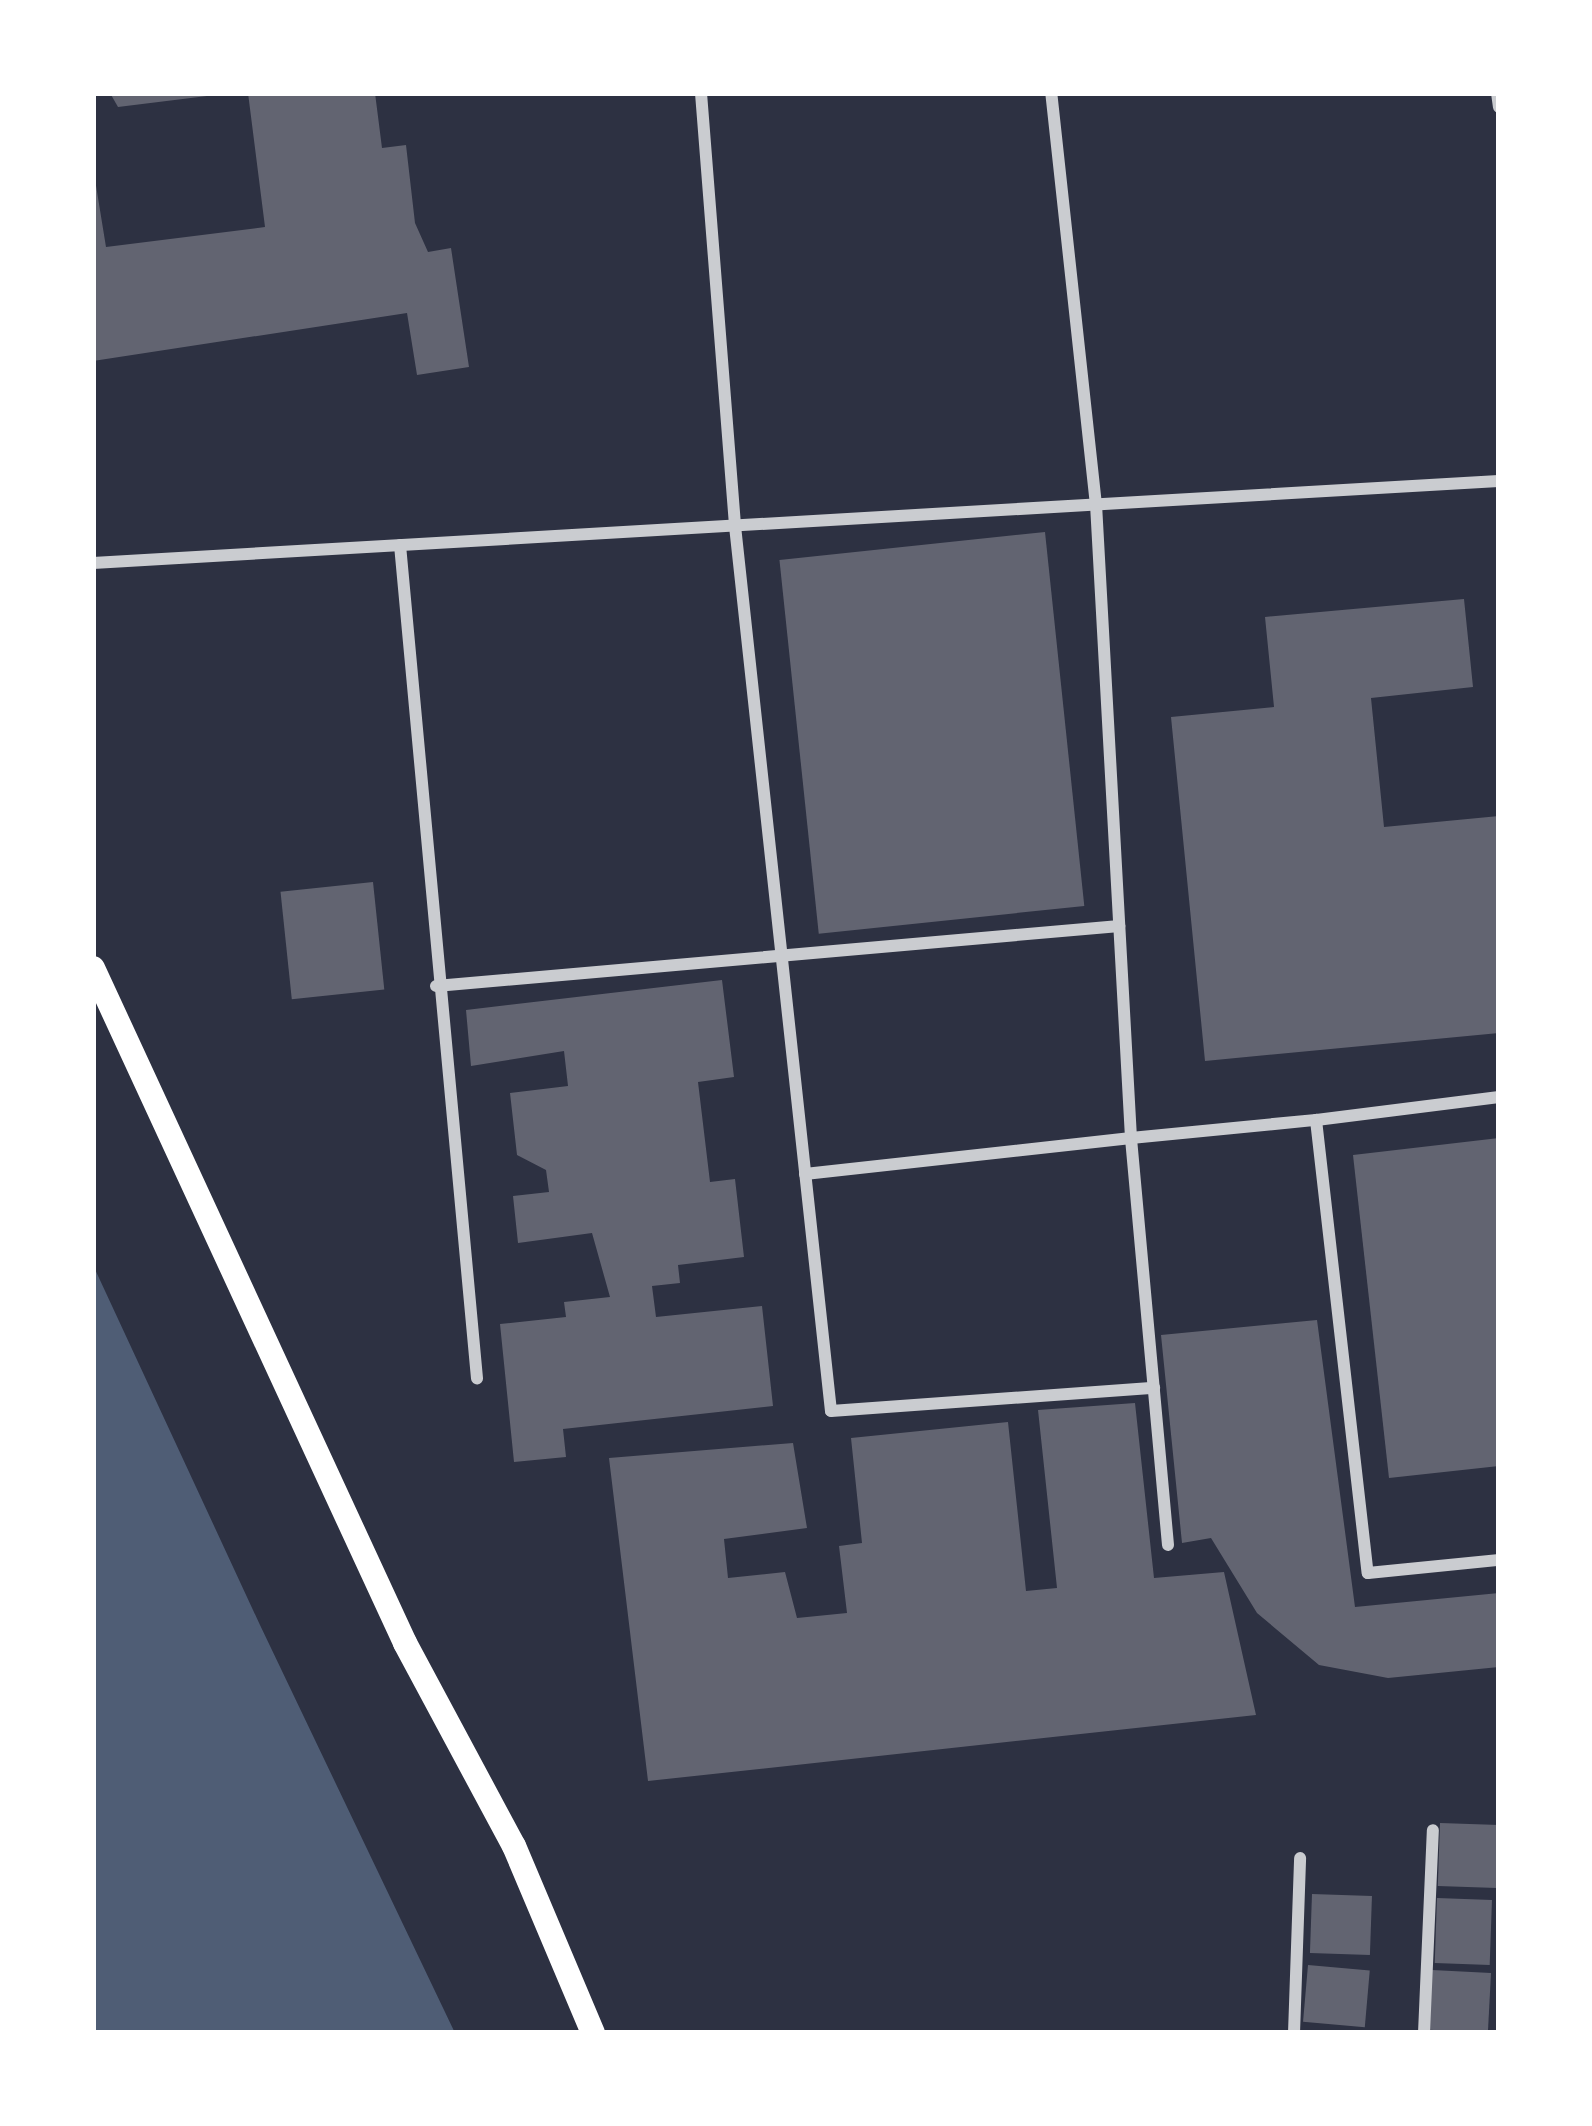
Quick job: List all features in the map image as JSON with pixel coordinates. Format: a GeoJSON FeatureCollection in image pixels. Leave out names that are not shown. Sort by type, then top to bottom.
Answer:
{"type":"FeatureCollection","features":[{"type":"Feature","properties":{"kind":"main road"},"geometry":{"type":"LineString","coordinates":[[93,968],[405,1643],[514,1846],[593,2033]]}},
{"type":"Feature","properties":{"kind":"street"},"geometry":{"type":"LineString","coordinates":[[701,93],[735,526],[831,1411],[1154,1388]]}},
{"type":"Feature","properties":{"kind":"street"},"geometry":{"type":"LineString","coordinates":[[1052,93],[1096,505],[1131,1138],[1168,1545]]}},
{"type":"Feature","properties":{"kind":"street"},"geometry":{"type":"LineString","coordinates":[[1497,93],[1499,107]]}},
{"type":"Feature","properties":{"kind":"street"},"geometry":{"type":"LineString","coordinates":[[93,563],[1499,481]]}},
{"type":"Feature","properties":{"kind":"street"},"geometry":{"type":"LineString","coordinates":[[400,545],[436,986],[477,1378]]}},
{"type":"Feature","properties":{"kind":"street"},"geometry":{"type":"LineString","coordinates":[[436,986],[783,951],[1119,926]]}},
{"type":"Feature","properties":{"kind":"street"},"geometry":{"type":"LineString","coordinates":[[805,1174],[1499,1097]]}},
{"type":"Feature","properties":{"kind":"street"},"geometry":{"type":"LineString","coordinates":[[1316,1120],[1368,1574],[1499,1560]]}},
{"type":"Feature","properties":{"kind":"street"},"geometry":{"type":"LineString","coordinates":[[1424,2033],[1433,1830]]}},
{"type":"Feature","properties":{"kind":"street"},"geometry":{"type":"LineString","coordinates":[[1294,2033],[1300,1858]]}},
{"type":"Feature","properties":{"kind":"water"},"geometry":{"type":"Polygon","coordinates":[[[93,1265],[260,1625],[455,2033],[93,2033],[93,1265]]]}},
{"type":"Feature","properties":{"kind":"building"},"geometry":{"type":"Polygon","coordinates":[[[110,93],[207,93],[207,96],[118,107],[110,93]]]}},
{"type":"Feature","properties":{"kind":"building"},"geometry":{"type":"Polygon","coordinates":[[[248,93],[375,93],[382,148],[406,145],[415,223],[428,252],[451,248],[469,367],[417,375],[407,313],[93,361],[93,167],[106,247],[265,227],[248,93]]]}},
{"type":"Feature","properties":{"kind":"building"},"geometry":{"type":"Polygon","coordinates":[[[1045,532],[1084,906],[819,934],[779,560],[1045,532]]]}},
{"type":"Feature","properties":{"kind":"building"},"geometry":{"type":"Polygon","coordinates":[[[1464,599],[1473,687],[1371,698],[1384,827],[1499,816],[1499,1033],[1205,1061],[1171,717],[1274,707],[1265,617],[1464,599]]]}},
{"type":"Feature","properties":{"kind":"building"},"geometry":{"type":"Polygon","coordinates":[[[373,882],[384,989],[292,999],[281,892],[373,882]]]}},
{"type":"Feature","properties":{"kind":"building"},"geometry":{"type":"Polygon","coordinates":[[[722,980],[734,1077],[698,1082],[710,1182],[735,1179],[744,1257],[678,1265],[680,1283],[652,1286],[656,1317],[762,1306],[773,1406],[563,1429],[566,1457],[514,1462],[500,1324],[566,1317],[564,1302],[610,1297],[592,1233],[518,1243],[513,1196],[549,1192],[546,1170],[517,1155],[510,1093],[568,1086],[564,1051],[471,1066],[466,1010],[722,980]]]}},
{"type":"Feature","properties":{"kind":"building"},"geometry":{"type":"Polygon","coordinates":[[[1499,1138],[1499,1466],[1389,1478],[1353,1155],[1499,1138]]]}},
{"type":"Feature","properties":{"kind":"building"},"geometry":{"type":"Polygon","coordinates":[[[1317,1320],[1355,1607],[1499,1593],[1499,1667],[1388,1678],[1319,1665],[1257,1613],[1211,1538],[1182,1543],[1161,1335],[1317,1320]]]}},
{"type":"Feature","properties":{"kind":"building"},"geometry":{"type":"Polygon","coordinates":[[[1135,1403],[1154,1578],[1224,1572],[1256,1715],[648,1781],[609,1458],[793,1443],[807,1528],[724,1539],[728,1578],[785,1572],[797,1618],[847,1613],[839,1546],[862,1543],[851,1438],[1008,1422],[1026,1591],[1057,1588],[1038,1410],[1135,1403]]]}},
{"type":"Feature","properties":{"kind":"building"},"geometry":{"type":"Polygon","coordinates":[[[1440,1823],[1499,1825],[1497,1888],[1438,1886],[1440,1823]]]}},
{"type":"Feature","properties":{"kind":"building"},"geometry":{"type":"Polygon","coordinates":[[[1312,1894],[1372,1896],[1370,1955],[1310,1953],[1312,1894]]]}},
{"type":"Feature","properties":{"kind":"building"},"geometry":{"type":"Polygon","coordinates":[[[1437,1898],[1492,1900],[1490,1965],[1435,1963],[1437,1898]]]}},
{"type":"Feature","properties":{"kind":"building"},"geometry":{"type":"Polygon","coordinates":[[[1308,1965],[1370,1970],[1365,2027],[1303,2022],[1308,1965]]]}},
{"type":"Feature","properties":{"kind":"building"},"geometry":{"type":"Polygon","coordinates":[[[1432,1970],[1491,1973],[1488,2033],[1429,2030],[1432,1970]]]}}]}
